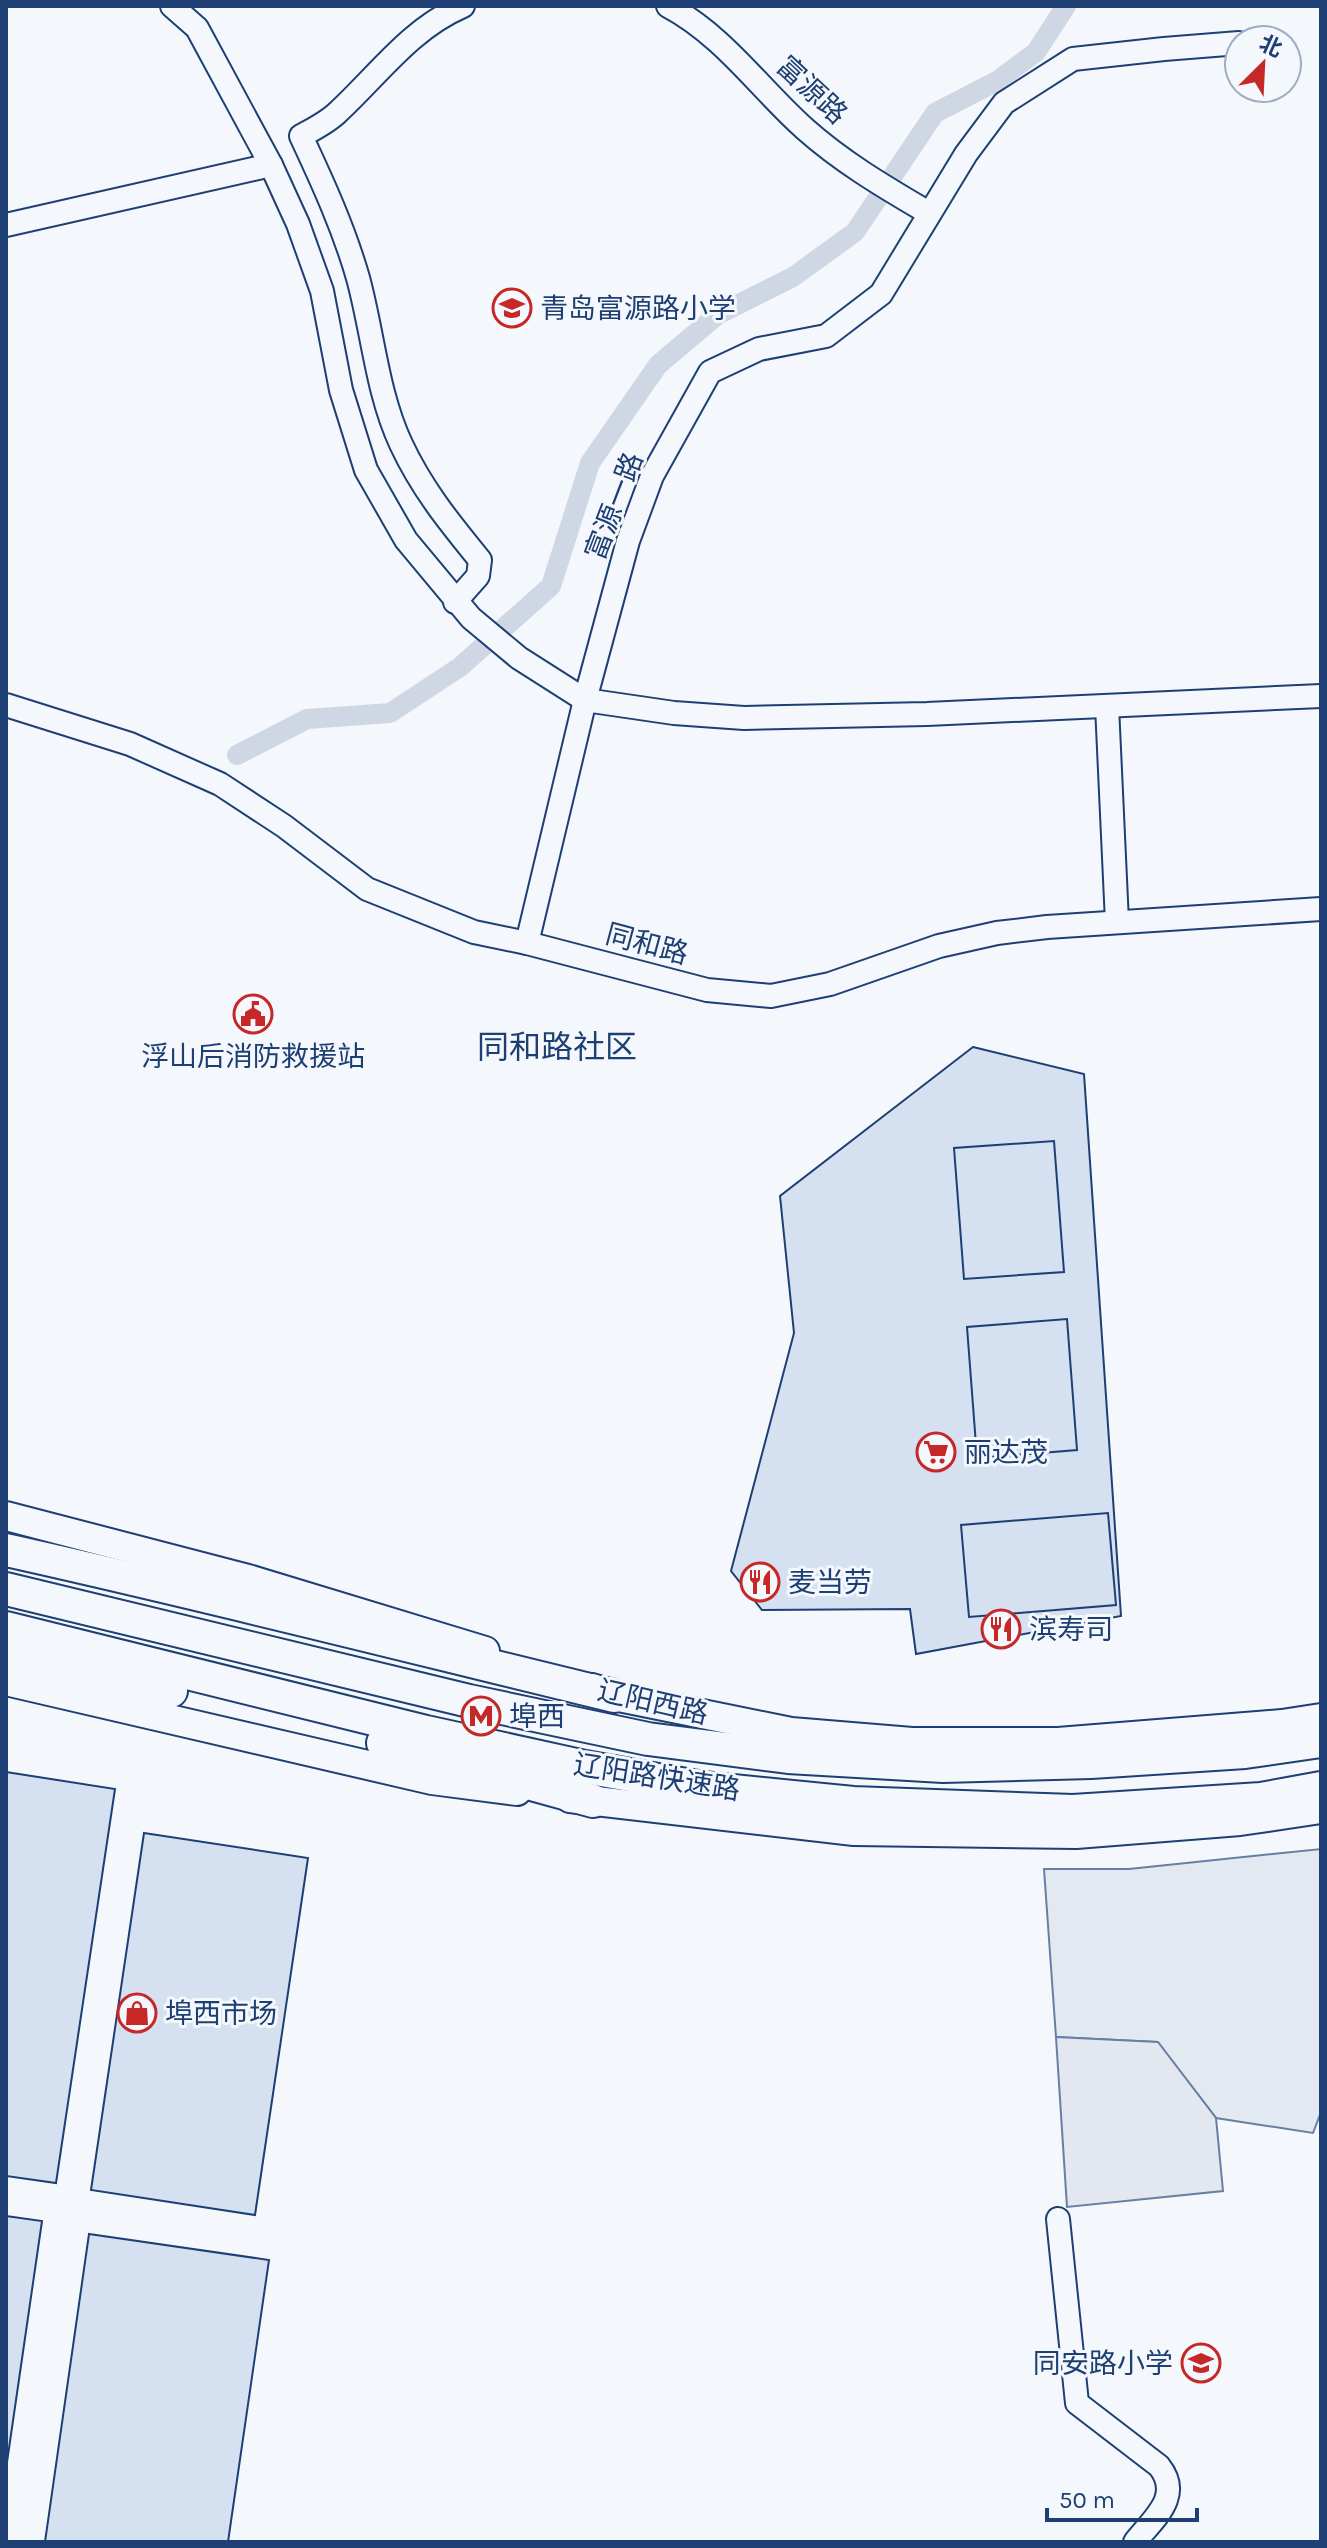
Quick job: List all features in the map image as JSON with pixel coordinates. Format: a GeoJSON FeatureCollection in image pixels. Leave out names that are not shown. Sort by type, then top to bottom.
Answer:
{"type":"FeatureCollection","features":[{"type":"Feature","properties":{"kind":"highway"},"geometry":{"type":"LineString","coordinates":[[6,1550],[187,1590],[279,1616],[614,1696]]}},
{"type":"Feature","properties":{"kind":"highway","name":"辽阳路快速路"},"geometry":{"type":"LineString","coordinates":[[6,1589],[469,1701],[648,1739],[788,1757],[943,1766],[1091,1762],[1245,1752],[1321,1741]]}},
{"type":"Feature","properties":{"kind":"highway","name":"辽阳路快速路"},"geometry":{"type":"LineString","coordinates":[[6,1628],[426,1732],[585,1767],[703,1788],[853,1803],[1073,1811],[1261,1799],[1321,1788]]}},
{"type":"Feature","properties":{"kind":"highway"},"geometry":{"type":"LineString","coordinates":[[6,1654],[296,1719],[593,1801]]}},
{"type":"Feature","properties":{"kind":"main road","name":"辽阳西路"},"geometry":{"type":"LineString","coordinates":[[6,1516],[248,1579],[447,1639],[614,1696],[791,1732],[912,1742],[1058,1742],[1282,1724],[1321,1718]]}},
{"type":"Feature","properties":{"kind":"main road"},"geometry":{"type":"LineString","coordinates":[[6,1681],[432,1780],[854,1831],[1076,1834],[1240,1821],[1321,1809]]}},
{"type":"Feature","properties":{"kind":"street"},"geometry":{"type":"LineString","coordinates":[[172,6],[197,28],[271,165],[298,224],[322,291],[341,390],[366,470],[406,540],[463,610],[519,658],[585,700],[674,713],[744,718],[927,714],[1321,696]]}},
{"type":"Feature","properties":{"kind":"street"},"geometry":{"type":"LineString","coordinates":[[463,6],[427,25],[404,44],[336,115],[301,136],[341,225],[358,279],[382,390],[400,442],[431,500],[480,560],[478,576],[463,610]]}},
{"type":"Feature","properties":{"kind":"street","name":"富源路"},"geometry":{"type":"LineString","coordinates":[[668,6],[708,33],[806,129],[860,172],[925,212]]}},
{"type":"Feature","properties":{"kind":"street","name":"富源一路"},"geometry":{"type":"LineString","coordinates":[[527,943],[585,700],[628,541],[652,476],[710,372],[759,349],[826,336],[881,294],[925,212],[1004,103],[1073,59],[1223,44]]}},
{"type":"Feature","properties":{"kind":"street"},"geometry":{"type":"LineString","coordinates":[[6,225],[271,165]]}},
{"type":"Feature","properties":{"kind":"street","name":"同和路"},"geometry":{"type":"LineString","coordinates":[[6,705],[130,744],[220,784],[284,826],[367,889],[474,932],[707,990],[771,996],[830,984],[939,946],[997,933],[1321,909]]}},
{"type":"Feature","properties":{"kind":"street"},"geometry":{"type":"LineString","coordinates":[[1107,706],[1117,922]]}},
{"type":"Feature","properties":{"kind":"street"},"geometry":{"type":"LineString","coordinates":[[1058,2219],[1077,2403],[1159,2466],[1168,2478],[1168,2496],[1162,2508],[1135,2542]]}},
{"type":"Feature","properties":{"kind":"shaded area"},"geometry":{"type":"Polygon","coordinates":[[[1321,1849],[1321,2112],[1313,2133],[1216,2118],[1157,2042],[1056,2037],[1044,1869],[1129,1869],[1321,1849]]]}},
{"type":"Feature","properties":{"kind":"shaded area"},"geometry":{"type":"Polygon","coordinates":[[[1056,2037],[1158,2042],[1216,2118],[1223,2191],[1067,2207],[1056,2037]]]}},
{"type":"Feature","properties":{"kind":"building","name":"丽达茂"},"geometry":{"type":"Polygon","coordinates":[[[973,1047],[1084,1074],[1121,1616],[916,1654],[910,1609],[762,1610],[731,1571],[794,1333],[780,1196],[973,1047]]]}},
{"type":"Feature","properties":{"kind":"building"},"geometry":{"type":"Polygon","coordinates":[[[1054,1141],[1064,1272],[964,1279],[954,1148],[1054,1141]]]}},
{"type":"Feature","properties":{"kind":"building"},"geometry":{"type":"Polygon","coordinates":[[[1067,1319],[1077,1450],[977,1458],[967,1327],[1067,1319]]]}},
{"type":"Feature","properties":{"kind":"building"},"geometry":{"type":"Polygon","coordinates":[[[1108,1513],[1116,1605],[969,1617],[961,1525],[1108,1513]]]}},
{"type":"Feature","properties":{"kind":"building"},"geometry":{"type":"Polygon","coordinates":[[[6,1772],[115,1789],[56,2183],[6,2176],[6,1772]]]}},
{"type":"Feature","properties":{"kind":"building"},"geometry":{"type":"Polygon","coordinates":[[[144,1833],[308,1858],[255,2215],[91,2190],[144,1833]]]}},
{"type":"Feature","properties":{"kind":"building"},"geometry":{"type":"Polygon","coordinates":[[[6,2216],[42,2221],[6,2469],[6,2216]]]}},
{"type":"Feature","properties":{"kind":"building"},"geometry":{"type":"Polygon","coordinates":[[[89,2234],[269,2260],[228,2542],[45,2542],[89,2234]]]}},
{"type":"Feature","properties":{"kind":"waterway"},"geometry":{"type":"LineString","coordinates":[[237,755],[307,719],[390,713],[460,667],[551,586],[590,463],[658,365],[717,315],[793,277],[855,232],[935,113],[997,81],[1036,52],[1066,6]]}},
{"type":"Feature","properties":{"kind":"place","name":"青岛富源路小学"},"geometry":{"type":"Point","coordinates":[512,308]}},
{"type":"Feature","properties":{"kind":"place","name":"浮山后消防救援站"},"geometry":{"type":"Point","coordinates":[253,1014]}},
{"type":"Feature","properties":{"kind":"place","name":"丽达茂"},"geometry":{"type":"Point","coordinates":[936,1452]}},
{"type":"Feature","properties":{"kind":"place","name":"麦当劳"},"geometry":{"type":"Point","coordinates":[760,1582]}},
{"type":"Feature","properties":{"kind":"place","name":"滨寿司"},"geometry":{"type":"Point","coordinates":[1001,1629]}},
{"type":"Feature","properties":{"kind":"place","name":"埠西"},"geometry":{"type":"Point","coordinates":[481,1716]}},
{"type":"Feature","properties":{"kind":"place","name":"埠西市场"},"geometry":{"type":"Point","coordinates":[137,2013]}},
{"type":"Feature","properties":{"kind":"place","name":"同安路小学"},"geometry":{"type":"Point","coordinates":[1201,2363]}},
{"type":"Feature","properties":{"kind":"district","name":"同和路社区"},"geometry":{"type":"Point","coordinates":[557,1047]}}]}
